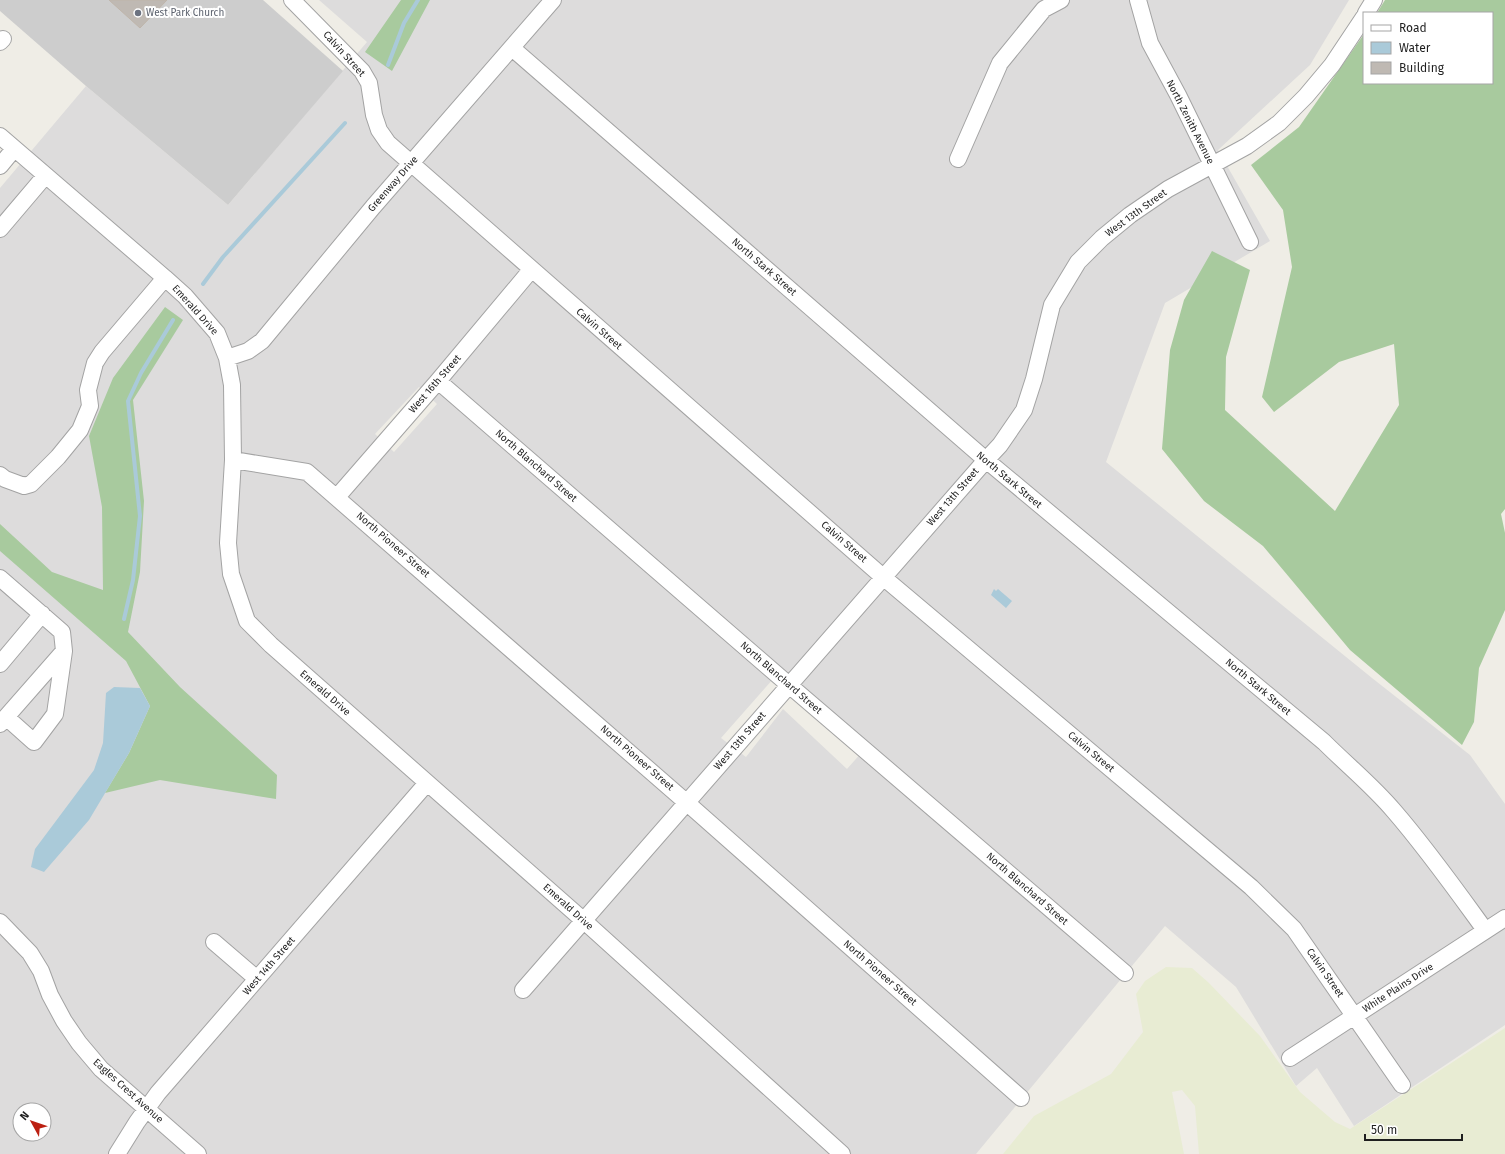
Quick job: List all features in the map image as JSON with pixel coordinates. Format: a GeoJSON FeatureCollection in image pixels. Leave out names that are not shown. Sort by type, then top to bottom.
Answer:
{"type":"FeatureCollection","features":[{"type":"Feature","properties":{"kind":"street","name":"Calvin Street"},"geometry":{"type":"LineString","coordinates":[[292,0],[362,71],[369,83],[374,115],[379,130],[388,143],[531,270],[883,577],[1251,887],[1294,929],[1402,1085]]}},
{"type":"Feature","properties":{"kind":"street","name":"Greenway Drive"},"geometry":{"type":"LineString","coordinates":[[227,358],[248,351],[262,341],[373,207],[553,0]]}},
{"type":"Feature","properties":{"kind":"street"},"geometry":{"type":"LineString","coordinates":[[958,159],[1000,63],[1044,10],[1061,0]]}},
{"type":"Feature","properties":{"kind":"street","name":"North Zenith Avenue"},"geometry":{"type":"LineString","coordinates":[[1138,0],[1150,43],[1178,95],[1250,242]]}},
{"type":"Feature","properties":{"kind":"street"},"geometry":{"type":"LineString","coordinates":[[1367,12],[1374,0]]}},
{"type":"Feature","properties":{"kind":"street","name":"West 13th Street"},"geometry":{"type":"LineString","coordinates":[[523,990],[1000,445],[1024,410],[1034,379],[1052,305],[1078,262],[1102,238],[1130,215],[1168,189],[1247,146],[1279,123],[1306,96],[1332,65],[1363,18]]}},
{"type":"Feature","properties":{"kind":"street","name":"North Stark Street"},"geometry":{"type":"LineString","coordinates":[[512,48],[986,460],[1324,742],[1393,810],[1439,866],[1485,930]]}},
{"type":"Feature","properties":{"kind":"street","name":"Emerald Drive"},"geometry":{"type":"LineString","coordinates":[[0,136],[185,296],[217,333],[227,358],[232,385],[233,460],[228,543],[231,574],[247,621],[271,645],[583,920],[842,1154]]}},
{"type":"Feature","properties":{"kind":"street"},"geometry":{"type":"LineString","coordinates":[[0,166],[14,149]]}},
{"type":"Feature","properties":{"kind":"street"},"geometry":{"type":"LineString","coordinates":[[0,229],[45,176]]}},
{"type":"Feature","properties":{"kind":"street","name":"West 16th Street"},"geometry":{"type":"LineString","coordinates":[[337,497],[438,381],[531,270]]}},
{"type":"Feature","properties":{"kind":"street"},"geometry":{"type":"LineString","coordinates":[[0,475],[5,479],[24,486],[31,484],[58,457],[80,430],[90,406],[88,390],[95,363],[102,352],[165,278]]}},
{"type":"Feature","properties":{"kind":"street","name":"North Blanchard Street"},"geometry":{"type":"LineString","coordinates":[[438,381],[1125,973]]}},
{"type":"Feature","properties":{"kind":"street","name":"North Pioneer Street"},"geometry":{"type":"LineString","coordinates":[[233,460],[307,472],[686,802],[1021,1098]]}},
{"type":"Feature","properties":{"kind":"street"},"geometry":{"type":"LineString","coordinates":[[0,578],[62,632],[64,651],[55,714],[34,742],[3,721],[64,651]]}},
{"type":"Feature","properties":{"kind":"street"},"geometry":{"type":"LineString","coordinates":[[0,664],[42,614]]}},
{"type":"Feature","properties":{"kind":"street","name":"West 14th Street"},"geometry":{"type":"LineString","coordinates":[[117,1154],[137,1122],[158,1093],[428,783]]}},
{"type":"Feature","properties":{"kind":"street","name":"White Plains Drive"},"geometry":{"type":"LineString","coordinates":[[1290,1058],[1505,918]]}},
{"type":"Feature","properties":{"kind":"street","name":"Eagles Crest Avenue"},"geometry":{"type":"LineString","coordinates":[[0,922],[30,953],[41,971],[57,1008],[79,1044],[101,1069],[198,1154]]}},
{"type":"Feature","properties":{"kind":"street"},"geometry":{"type":"LineString","coordinates":[[214,942],[257,979]]}},
{"type":"Feature","properties":{"kind":"shaded area"},"geometry":{"type":"Polygon","coordinates":[[[0,0],[263,0],[343,71],[228,205],[86,86],[0,11],[0,0]]]}},
{"type":"Feature","properties":{"kind":"shaded area"},"geometry":{"type":"Polygon","coordinates":[[[319,0],[1349,0],[1310,65],[1218,150],[1270,241],[1165,303],[1106,462],[1372,678],[1470,755],[1505,804],[1505,1025],[1354,1126],[1317,1068],[1296,1086],[1236,987],[1165,926],[976,1154],[0,1154],[0,188],[86,86],[228,205],[367,42],[319,0]],[[419,387],[375,434],[394,452],[437,404],[419,387]],[[781,670],[721,738],[746,757],[783,709],[847,769],[870,743],[781,670]]]}},
{"type":"Feature","properties":{"kind":"green space"},"geometry":{"type":"Polygon","coordinates":[[[401,0],[430,0],[392,71],[365,52],[401,0]]]}},
{"type":"Feature","properties":{"kind":"green space"},"geometry":{"type":"Polygon","coordinates":[[[1385,0],[1505,0],[1505,509],[1501,514],[1505,533],[1505,610],[1479,668],[1474,722],[1462,745],[1350,650],[1263,546],[1204,501],[1162,449],[1170,350],[1184,300],[1212,251],[1250,270],[1226,357],[1225,410],[1335,511],[1399,405],[1394,344],[1339,362],[1274,412],[1262,397],[1292,267],[1283,210],[1251,165],[1299,127],[1363,35],[1363,84],[1493,84],[1493,12],[1378,12],[1385,0]]]}},
{"type":"Feature","properties":{"kind":"green space"},"geometry":{"type":"Polygon","coordinates":[[[165,307],[183,320],[133,400],[144,501],[140,572],[128,632],[180,687],[277,775],[276,799],[160,780],[105,793],[129,753],[150,706],[126,661],[0,551],[0,524],[52,572],[103,590],[102,507],[89,436],[113,378],[165,307]]]}},
{"type":"Feature","properties":{"kind":"green space"},"geometry":{"type":"Polygon","coordinates":[[[1166,967],[1192,968],[1209,983],[1260,1036],[1300,1092],[1335,1122],[1350,1129],[1505,1028],[1505,1154],[1199,1154],[1195,1106],[1182,1090],[1172,1092],[1184,1154],[1003,1154],[1034,1116],[1111,1074],[1143,1032],[1136,994],[1145,981],[1166,967]]]}},
{"type":"Feature","properties":{"kind":"water"},"geometry":{"type":"Polygon","coordinates":[[[994,589],[996,591],[998,589],[1012,601],[1006,608],[991,595],[994,589]]]}},
{"type":"Feature","properties":{"kind":"water"},"geometry":{"type":"Polygon","coordinates":[[[114,687],[140,688],[150,706],[129,753],[89,820],[44,872],[31,867],[35,849],[94,770],[103,743],[106,693],[114,687]]]}},
{"type":"Feature","properties":{"kind":"building","name":"West Park Church"},"geometry":{"type":"Polygon","coordinates":[[[109,0],[167,0],[140,28],[109,0]]]}},
{"type":"Feature","properties":{"kind":"waterway"},"geometry":{"type":"LineString","coordinates":[[388,65],[404,23],[418,0]]}},
{"type":"Feature","properties":{"kind":"waterway"},"geometry":{"type":"LineString","coordinates":[[203,284],[223,257],[345,123]]}},
{"type":"Feature","properties":{"kind":"waterway"},"geometry":{"type":"LineString","coordinates":[[124,619],[133,580],[140,516],[128,401],[141,373],[173,320]]}},
{"type":"Feature","properties":{"kind":"place","name":"West Park Church"},"geometry":{"type":"Point","coordinates":[138,13]}}]}
